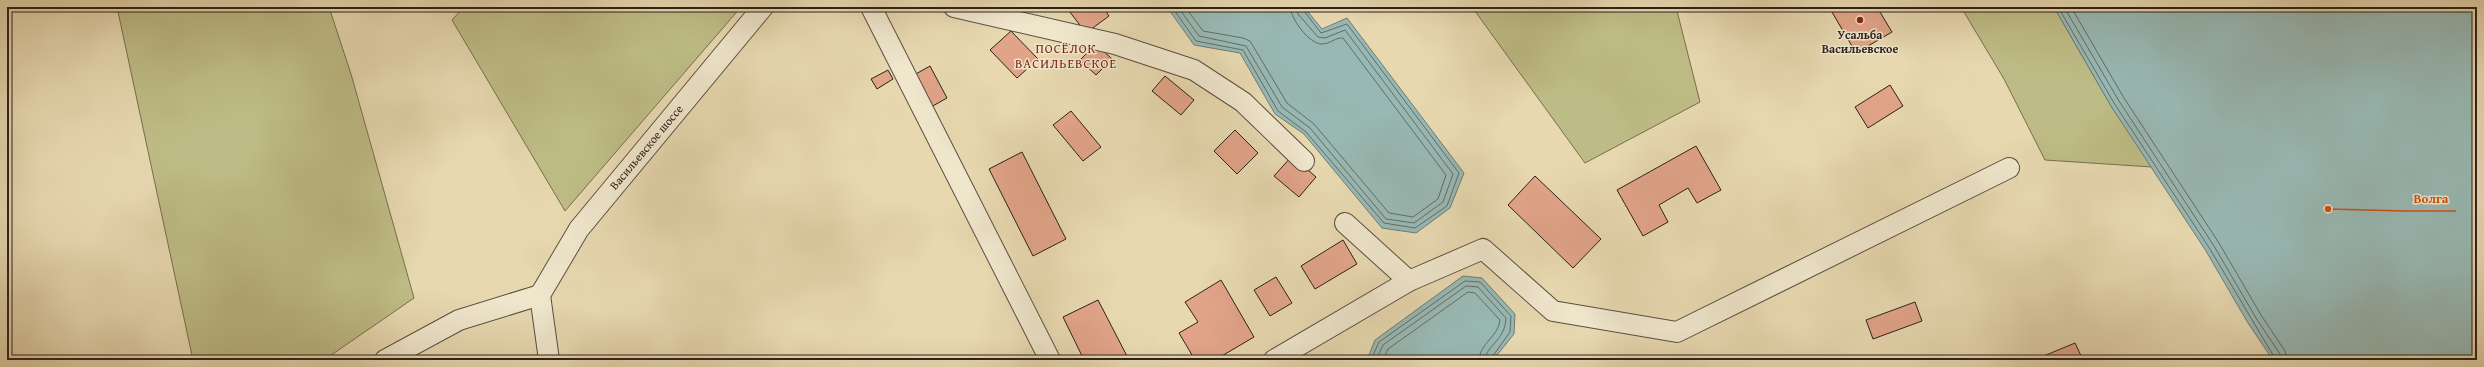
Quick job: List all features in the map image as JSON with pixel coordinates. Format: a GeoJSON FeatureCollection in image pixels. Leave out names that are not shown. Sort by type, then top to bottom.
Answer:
{"type":"FeatureCollection","features":[{"type":"Feature","properties":{"kind":"street","name":"Васильевское шоссе"},"geometry":{"type":"LineString","coordinates":[[540,295],[579,229],[762,7]]}},
{"type":"Feature","properties":{"kind":"street"},"geometry":{"type":"LineString","coordinates":[[871,7],[1050,360]]}},
{"type":"Feature","properties":{"kind":"street"},"geometry":{"type":"LineString","coordinates":[[954,7],[1115,44],[1194,70],[1243,102],[1304,160]]}},
{"type":"Feature","properties":{"kind":"street"},"geometry":{"type":"LineString","coordinates":[[1274,360],[1409,281],[1483,249],[1553,311],[1677,332],[2009,168]]}},
{"type":"Feature","properties":{"kind":"street"},"geometry":{"type":"LineString","coordinates":[[1345,223],[1409,281]]}},
{"type":"Feature","properties":{"kind":"street"},"geometry":{"type":"LineString","coordinates":[[385,360],[459,320],[540,295],[549,360]]}},
{"type":"Feature","properties":{"kind":"shaded area"},"geometry":{"type":"Polygon","coordinates":[[[117,7],[329,7],[351,74],[414,298],[324,360],[193,360],[117,7]]]}},
{"type":"Feature","properties":{"kind":"shaded area"},"geometry":{"type":"Polygon","coordinates":[[[464,7],[741,7],[565,211],[452,20],[464,7]]]}},
{"type":"Feature","properties":{"kind":"shaded area"},"geometry":{"type":"Polygon","coordinates":[[[1472,7],[1676,7],[1700,102],[1585,163],[1472,7]]]}},
{"type":"Feature","properties":{"kind":"shaded area"},"geometry":{"type":"Polygon","coordinates":[[[1961,7],[2054,7],[2111,106],[2152,167],[2045,160],[2004,79],[1961,7]]]}},
{"type":"Feature","properties":{"kind":"water"},"geometry":{"type":"Polygon","coordinates":[[[1167,7],[1304,7],[1322,29],[1347,18],[1464,173],[1450,208],[1416,233],[1382,228],[1304,134],[1275,114],[1240,53],[1194,45],[1167,7]]]}},
{"type":"Feature","properties":{"kind":"water"},"geometry":{"type":"Polygon","coordinates":[[[2054,7],[2477,7],[2477,360],[2273,360],[2248,323],[2206,251],[2111,106],[2054,7]]]}},
{"type":"Feature","properties":{"kind":"water"},"geometry":{"type":"Polygon","coordinates":[[[1463,276],[1482,278],[1515,314],[1514,334],[1493,360],[1367,360],[1375,340],[1463,276]]]}},
{"type":"Feature","properties":{"kind":"building"},"geometry":{"type":"Polygon","coordinates":[[[1066,7],[1103,7],[1109,16],[1086,33],[1066,7]]]}},
{"type":"Feature","properties":{"kind":"building","name":"Усальба Васильевское"},"geometry":{"type":"Polygon","coordinates":[[[1829,7],[1877,7],[1892,32],[1856,53],[1829,7]]]}},
{"type":"Feature","properties":{"kind":"building"},"geometry":{"type":"Polygon","coordinates":[[[1011,31],[1038,59],[1017,78],[990,50],[1011,31]]]}},
{"type":"Feature","properties":{"kind":"building"},"geometry":{"type":"Polygon","coordinates":[[[1096,44],[1112,59],[1096,75],[1080,60],[1096,44]]]}},
{"type":"Feature","properties":{"kind":"building"},"geometry":{"type":"Polygon","coordinates":[[[930,66],[947,98],[931,107],[914,75],[930,66]]]}},
{"type":"Feature","properties":{"kind":"building"},"geometry":{"type":"Polygon","coordinates":[[[888,70],[893,79],[877,89],[871,79],[888,70]]]}},
{"type":"Feature","properties":{"kind":"building"},"geometry":{"type":"Polygon","coordinates":[[[1165,76],[1194,100],[1181,115],[1152,91],[1165,76]]]}},
{"type":"Feature","properties":{"kind":"building"},"geometry":{"type":"Polygon","coordinates":[[[1890,85],[1903,106],[1868,128],[1855,107],[1890,85]]]}},
{"type":"Feature","properties":{"kind":"building"},"geometry":{"type":"Polygon","coordinates":[[[1071,111],[1101,147],[1083,161],[1053,125],[1071,111]]]}},
{"type":"Feature","properties":{"kind":"building"},"geometry":{"type":"Polygon","coordinates":[[[1235,130],[1258,153],[1237,174],[1214,151],[1235,130]]]}},
{"type":"Feature","properties":{"kind":"building"},"geometry":{"type":"Polygon","coordinates":[[[1696,146],[1721,190],[1697,203],[1688,188],[1659,205],[1668,222],[1643,236],[1617,190],[1696,146]]]}},
{"type":"Feature","properties":{"kind":"building"},"geometry":{"type":"Polygon","coordinates":[[[1022,152],[1066,239],[1033,256],[989,169],[1022,152]]]}},
{"type":"Feature","properties":{"kind":"building"},"geometry":{"type":"Polygon","coordinates":[[[1292,156],[1316,177],[1299,197],[1274,176],[1292,156]]]}},
{"type":"Feature","properties":{"kind":"building"},"geometry":{"type":"Polygon","coordinates":[[[1535,176],[1601,239],[1573,268],[1508,205],[1535,176]]]}},
{"type":"Feature","properties":{"kind":"building"},"geometry":{"type":"Polygon","coordinates":[[[1343,240],[1357,264],[1315,289],[1301,266],[1343,240]]]}},
{"type":"Feature","properties":{"kind":"building"},"geometry":{"type":"Polygon","coordinates":[[[1276,277],[1292,303],[1270,316],[1254,290],[1276,277]]]}},
{"type":"Feature","properties":{"kind":"building"},"geometry":{"type":"Polygon","coordinates":[[[1221,280],[1254,337],[1215,360],[1195,360],[1179,333],[1198,322],[1185,302],[1221,280]]]}},
{"type":"Feature","properties":{"kind":"building"},"geometry":{"type":"Polygon","coordinates":[[[1098,300],[1129,360],[1084,360],[1063,317],[1098,300]]]}},
{"type":"Feature","properties":{"kind":"building"},"geometry":{"type":"Polygon","coordinates":[[[1915,302],[1922,321],[1873,339],[1866,320],[1915,302]]]}},
{"type":"Feature","properties":{"kind":"building"},"geometry":{"type":"Polygon","coordinates":[[[2075,343],[2083,360],[2034,360],[2075,343]]]}},
{"type":"Feature","properties":{"kind":"place","name":"Усальба Васильевское"},"geometry":{"type":"Point","coordinates":[1860,20]}},
{"type":"Feature","properties":{"kind":"place","name":"Волга"},"geometry":{"type":"Point","coordinates":[2328,209]}},
{"type":"Feature","properties":{"kind":"district","name":"ПОСЁЛОК ВАСИЛЬЕВСКОЕ"},"geometry":{"type":"Point","coordinates":[1066,56]}}]}
